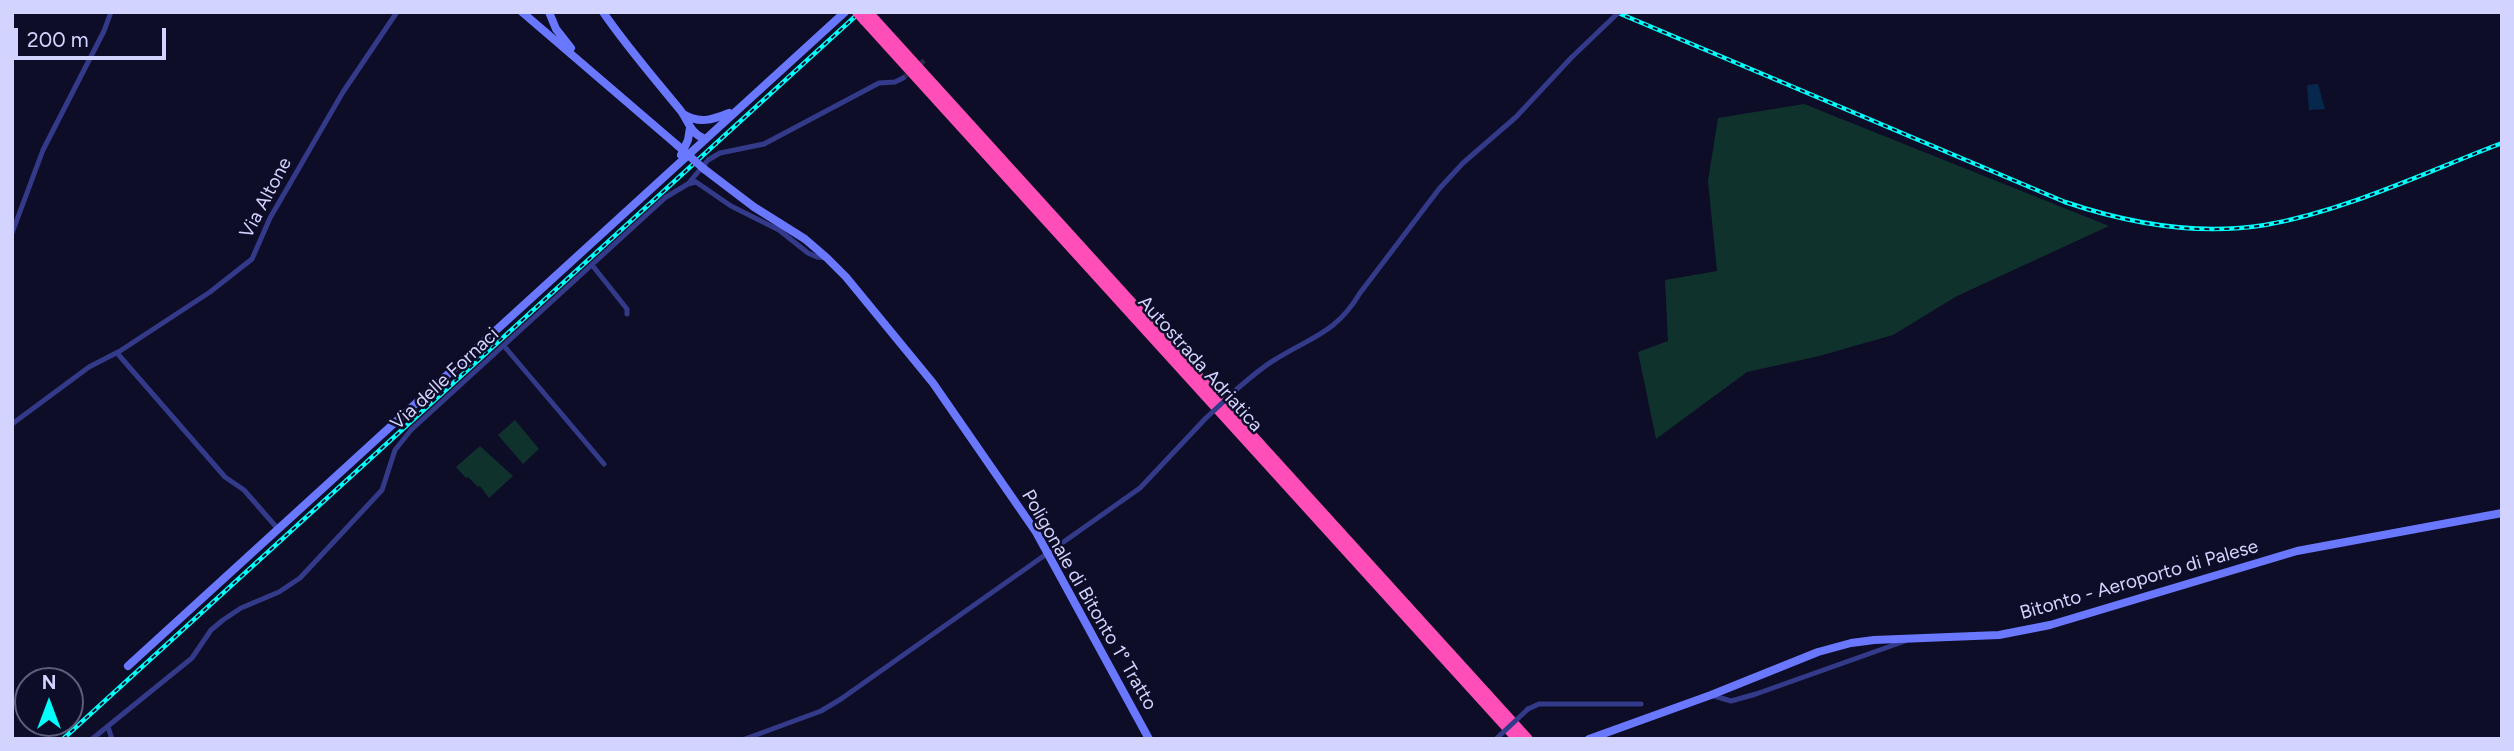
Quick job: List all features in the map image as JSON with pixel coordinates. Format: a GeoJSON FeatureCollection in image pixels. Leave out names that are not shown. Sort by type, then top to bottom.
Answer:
{"type":"FeatureCollection","features":[{"type":"Feature","properties":{"kind":"highway","name":"Autostrada Adriatica"},"geometry":{"type":"LineString","coordinates":[[865,15],[1517,739]]}},
{"type":"Feature","properties":{"kind":"highway","name":"Autostrada Adriatica"},"geometry":{"type":"LineString","coordinates":[[865,15],[1528,739]]}},
{"type":"Feature","properties":{"kind":"main road","name":"Poligonale di Bitonto 1° Tratto"},"geometry":{"type":"LineString","coordinates":[[522,12],[534,16],[584,64],[704,169],[754,207],[805,239],[846,277],[933,383],[1016,500],[1048,553],[1149,739]]}},
{"type":"Feature","properties":{"kind":"main road"},"geometry":{"type":"LineString","coordinates":[[534,16],[547,12],[556,29],[584,64]]}},
{"type":"Feature","properties":{"kind":"main road"},"geometry":{"type":"LineString","coordinates":[[603,12],[651,78],[683,114],[690,128],[697,136],[705,139]]}},
{"type":"Feature","properties":{"kind":"main road"},"geometry":{"type":"LineString","coordinates":[[128,666],[845,12]]}},
{"type":"Feature","properties":{"kind":"main road"},"geometry":{"type":"LineString","coordinates":[[683,114],[699,121],[717,118],[738,109]]}},
{"type":"Feature","properties":{"kind":"main road"},"geometry":{"type":"LineString","coordinates":[[693,119],[705,139]]}},
{"type":"Feature","properties":{"kind":"main road"},"geometry":{"type":"LineString","coordinates":[[676,164],[688,140],[690,128]]}},
{"type":"Feature","properties":{"kind":"main road","name":"Bitonto - Aeroporto di Palese"},"geometry":{"type":"LineString","coordinates":[[1589,739],[1711,695],[1818,652],[1874,640],[1999,635],[2050,625],[2297,551],[2502,513]]}},
{"type":"Feature","properties":{"kind":"street"},"geometry":{"type":"LineString","coordinates":[[12,233],[43,150],[104,32],[111,12]]}},
{"type":"Feature","properties":{"kind":"street","name":"Via Altone"},"geometry":{"type":"LineString","coordinates":[[12,424],[89,367],[117,353],[210,292],[252,259],[270,218],[343,92],[397,12]]}},
{"type":"Feature","properties":{"kind":"street"},"geometry":{"type":"LineString","coordinates":[[745,739],[821,711],[1140,488],[1205,419],[1256,372],[1333,327],[1350,310],[1439,189],[1463,163],[1516,117],[1619,12]]}},
{"type":"Feature","properties":{"kind":"street","name":"Via delle Fornaci"},"geometry":{"type":"LineString","coordinates":[[92,739],[192,658],[211,630],[223,620],[241,608],[297,581],[382,490],[395,450],[402,439],[666,197],[688,184],[708,160],[720,153],[764,144],[879,83],[895,82],[903,78]]}},
{"type":"Feature","properties":{"kind":"street"},"geometry":{"type":"LineString","coordinates":[[688,184],[699,184],[731,206],[779,230],[808,253],[827,258]]}},
{"type":"Feature","properties":{"kind":"street"},"geometry":{"type":"LineString","coordinates":[[592,265],[627,309],[626,314]]}},
{"type":"Feature","properties":{"kind":"street"},"geometry":{"type":"LineString","coordinates":[[504,346],[604,464]]}},
{"type":"Feature","properties":{"kind":"street"},"geometry":{"type":"LineString","coordinates":[[117,353],[225,477],[244,490],[278,529]]}},
{"type":"Feature","properties":{"kind":"street"},"geometry":{"type":"LineString","coordinates":[[1711,695],[1731,701],[1912,639]]}},
{"type":"Feature","properties":{"kind":"street"},"geometry":{"type":"LineString","coordinates":[[1496,739],[1528,709],[1539,704],[1641,704]]}},
{"type":"Feature","properties":{"kind":"street"},"geometry":{"type":"LineString","coordinates":[[108,727],[112,739]]}},
{"type":"Feature","properties":{"kind":"green space"},"geometry":{"type":"Polygon","coordinates":[[[1804,104],[2109,226],[1957,296],[1893,335],[1819,356],[1747,372],[1656,439],[1638,352],[1668,341],[1665,280],[1717,271],[1708,181],[1718,118],[1804,104]]]}},
{"type":"Feature","properties":{"kind":"green space"},"geometry":{"type":"Polygon","coordinates":[[[515,420],[539,449],[523,464],[498,435],[515,420]]]}},
{"type":"Feature","properties":{"kind":"green space"},"geometry":{"type":"Polygon","coordinates":[[[480,446],[513,476],[489,498],[480,486],[466,478],[456,467],[480,446]]]}},
{"type":"Feature","properties":{"kind":"water"},"geometry":{"type":"Polygon","coordinates":[[[2318,84],[2325,109],[2309,110],[2307,85],[2318,84]]]}},
{"type":"Feature","properties":{"kind":"tunnel"},"geometry":{"type":"LineString","coordinates":[[903,78],[925,60]]}},
{"type":"Feature","properties":{"kind":"railway"},"geometry":{"type":"LineString","coordinates":[[63,739],[860,12]]}},
{"type":"Feature","properties":{"kind":"railway"},"geometry":{"type":"LineString","coordinates":[[1616,12],[2065,202],[2089,210],[2164,226],[2240,228],[2295,219],[2385,190],[2502,143]]}}]}
